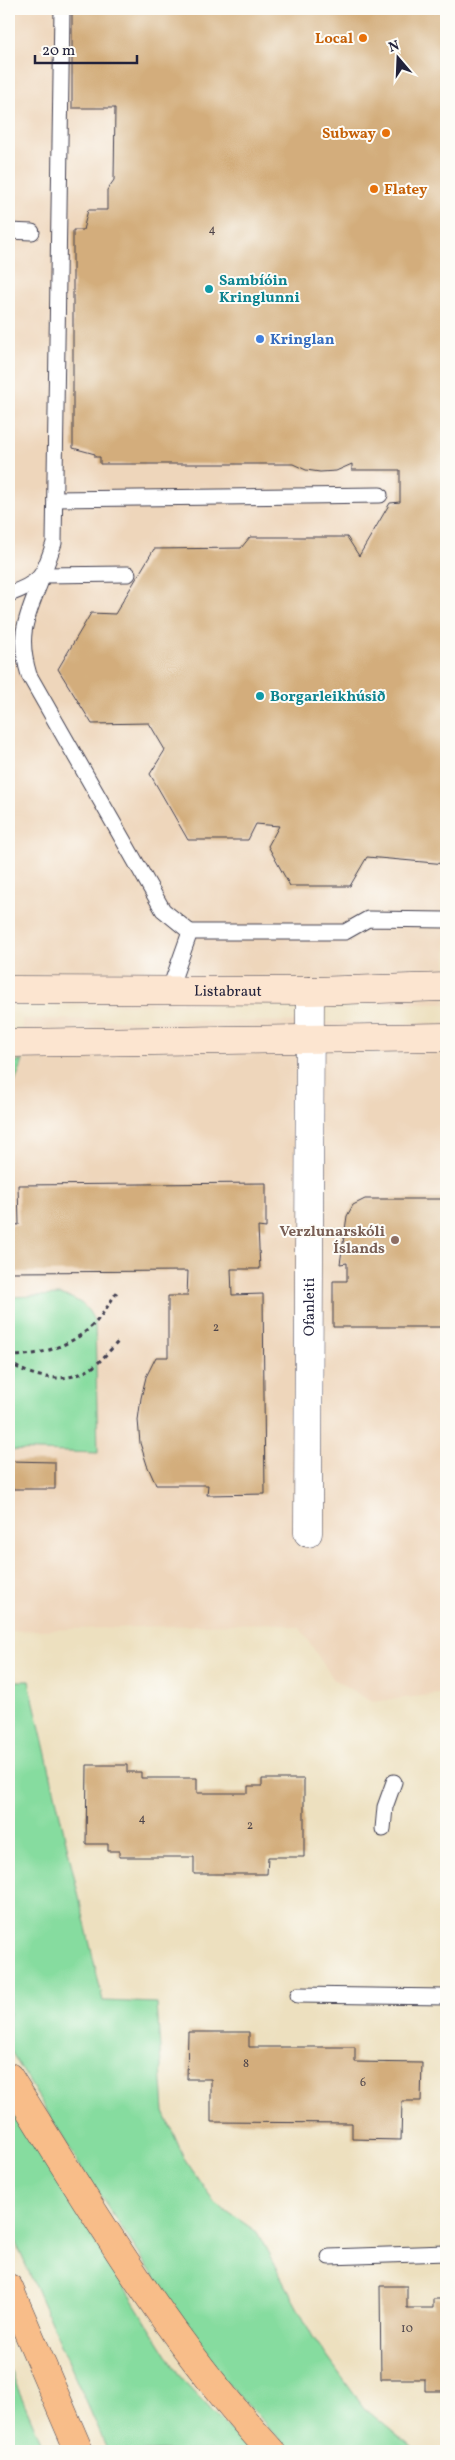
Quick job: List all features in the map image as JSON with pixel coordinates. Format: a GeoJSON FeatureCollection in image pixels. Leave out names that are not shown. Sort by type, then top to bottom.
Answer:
{"type":"FeatureCollection","features":[{"type":"Feature","properties":{"kind":"main road"},"geometry":{"type":"LineString","coordinates":[[9,2077],[125,2260],[180,2340],[242,2419],[271,2451]]}},
{"type":"Feature","properties":{"kind":"main road"},"geometry":{"type":"LineString","coordinates":[[9,2288],[79,2451]]}},
{"type":"Feature","properties":{"kind":"street","name":"Listabraut"},"geometry":{"type":"LineString","coordinates":[[9,990],[310,991],[446,986]]}},
{"type":"Feature","properties":{"kind":"street","name":"Ofanleiti"},"geometry":{"type":"LineString","coordinates":[[308,1533],[310,991]]}},
{"type":"Feature","properties":{"kind":"street"},"geometry":{"type":"LineString","coordinates":[[17,1040],[446,1037]]}},
{"type":"Feature","properties":{"kind":"lane"},"geometry":{"type":"LineString","coordinates":[[62,9],[57,458],[54,543],[23,627],[22,654],[29,675],[162,910],[190,932],[346,932],[368,919],[446,920]]}},
{"type":"Feature","properties":{"kind":"lane"},"geometry":{"type":"LineString","coordinates":[[9,231],[32,232]]}},
{"type":"Feature","properties":{"kind":"lane"},"geometry":{"type":"LineString","coordinates":[[55,499],[380,495]]}},
{"type":"Feature","properties":{"kind":"lane"},"geometry":{"type":"LineString","coordinates":[[9,594],[20,590],[43,575],[128,574]]}},
{"type":"Feature","properties":{"kind":"lane"},"geometry":{"type":"LineString","coordinates":[[169,991],[190,932]]}},
{"type":"Feature","properties":{"kind":"lane"},"geometry":{"type":"LineString","coordinates":[[384,1829],[384,1807],[394,1782]]}},
{"type":"Feature","properties":{"kind":"lane"},"geometry":{"type":"LineString","coordinates":[[298,1995],[446,1997]]}},
{"type":"Feature","properties":{"kind":"lane"},"geometry":{"type":"LineString","coordinates":[[329,2257],[446,2253]]}},
{"type":"Feature","properties":{"kind":"path"},"geometry":{"type":"LineString","coordinates":[[9,1356],[43,1353],[79,1336],[95,1323],[117,1292]]}},
{"type":"Feature","properties":{"kind":"path"},"geometry":{"type":"LineString","coordinates":[[9,1362],[32,1375],[48,1378],[64,1377],[93,1367],[118,1342]]}},
{"type":"Feature","properties":{"kind":"shaded area"},"geometry":{"type":"Polygon","coordinates":[[[9,9],[446,9],[446,1004],[9,1005],[9,9]]]}},
{"type":"Feature","properties":{"kind":"shaded area","name":"Verzlunarskóli Íslands"},"geometry":{"type":"Polygon","coordinates":[[[22,1019],[446,1023],[446,1693],[372,1702],[333,1679],[300,1628],[274,1623],[9,1631],[9,1089],[13,1088],[23,1061],[22,1019]]]}},
{"type":"Feature","properties":{"kind":"green space"},"geometry":{"type":"Polygon","coordinates":[[[23,1061],[13,1088],[9,1089],[9,1062],[23,1061]]]}},
{"type":"Feature","properties":{"kind":"green space"},"geometry":{"type":"Polygon","coordinates":[[[61,1295],[82,1304],[95,1323],[98,1453],[9,1450],[9,1297],[61,1295]]]}},
{"type":"Feature","properties":{"kind":"green space"},"geometry":{"type":"Polygon","coordinates":[[[9,1681],[29,1681],[103,2001],[157,2003],[164,2112],[184,2158],[215,2203],[257,2232],[313,2337],[364,2408],[416,2451],[291,2451],[223,2379],[78,2163],[9,2048],[9,1681]]]}},
{"type":"Feature","properties":{"kind":"green space"},"geometry":{"type":"Polygon","coordinates":[[[9,2103],[181,2378],[250,2451],[108,2451],[9,2227],[9,2103]]]}},
{"type":"Feature","properties":{"kind":"green space"},"geometry":{"type":"Polygon","coordinates":[[[9,2368],[45,2451],[10,2451],[9,2368]]]}},
{"type":"Feature","properties":{"kind":"building","name":"Kringlan"},"geometry":{"type":"Polygon","coordinates":[[[72,9],[446,9],[446,864],[367,857],[350,886],[290,886],[268,846],[279,826],[256,824],[248,840],[188,840],[150,774],[165,750],[149,723],[92,724],[58,669],[91,613],[115,614],[154,549],[241,548],[250,537],[347,537],[359,556],[390,503],[400,502],[400,470],[352,470],[352,464],[336,471],[320,472],[306,470],[293,464],[100,464],[100,457],[95,457],[95,454],[73,448],[73,230],[83,230],[88,210],[107,210],[107,190],[114,180],[115,108],[72,108],[72,9]]]}},
{"type":"Feature","properties":{"kind":"building"},"geometry":{"type":"Polygon","coordinates":[[[266,1183],[266,1228],[258,1227],[260,1269],[231,1269],[232,1295],[263,1294],[265,1494],[207,1495],[208,1485],[156,1485],[140,1443],[138,1420],[141,1398],[146,1377],[156,1357],[168,1357],[168,1296],[187,1296],[188,1271],[10,1272],[10,1224],[19,1225],[18,1185],[266,1183]]]}},
{"type":"Feature","properties":{"kind":"building","name":"Verzlunarskóli Íslands"},"geometry":{"type":"Polygon","coordinates":[[[365,1199],[446,1199],[444,1327],[333,1327],[333,1281],[347,1281],[347,1263],[340,1264],[347,1216],[353,1205],[365,1199]]]}},
{"type":"Feature","properties":{"kind":"building"},"geometry":{"type":"Polygon","coordinates":[[[9,1461],[55,1462],[55,1489],[9,1489],[9,1461]]]}},
{"type":"Feature","properties":{"kind":"building"},"geometry":{"type":"Polygon","coordinates":[[[87,1765],[127,1765],[127,1772],[141,1772],[141,1778],[197,1778],[197,1793],[248,1793],[248,1786],[262,1786],[262,1779],[304,1779],[304,1857],[268,1857],[267,1874],[194,1874],[194,1857],[119,1857],[119,1851],[108,1851],[108,1844],[86,1844],[87,1765]]]}},
{"type":"Feature","properties":{"kind":"building"},"geometry":{"type":"Polygon","coordinates":[[[188,2032],[249,2032],[249,2047],[355,2047],[355,2062],[422,2063],[421,2101],[402,2101],[401,2140],[352,2139],[352,2123],[211,2122],[211,2079],[187,2079],[188,2032]]]}},
{"type":"Feature","properties":{"kind":"building"},"geometry":{"type":"Polygon","coordinates":[[[380,2286],[407,2286],[407,2308],[433,2308],[433,2299],[446,2299],[446,2391],[425,2391],[425,2379],[381,2379],[380,2286]]]}},
{"type":"Feature","properties":{"kind":"place","name":"Local"},"geometry":{"type":"Point","coordinates":[363,38]}},
{"type":"Feature","properties":{"kind":"place","name":"Subway"},"geometry":{"type":"Point","coordinates":[386,133]}},
{"type":"Feature","properties":{"kind":"place","name":"Flatey"},"geometry":{"type":"Point","coordinates":[374,189]}},
{"type":"Feature","properties":{"kind":"place","name":"Sambíóin Kringlunni"},"geometry":{"type":"Point","coordinates":[209,289]}},
{"type":"Feature","properties":{"kind":"place","name":"Kringlan"},"geometry":{"type":"Point","coordinates":[260,339]}},
{"type":"Feature","properties":{"kind":"place","name":"Borgarleikhúsið"},"geometry":{"type":"Point","coordinates":[260,696]}},
{"type":"Feature","properties":{"kind":"place","name":"Verzlunarskóli Íslands"},"geometry":{"type":"Point","coordinates":[395,1240]}}]}
